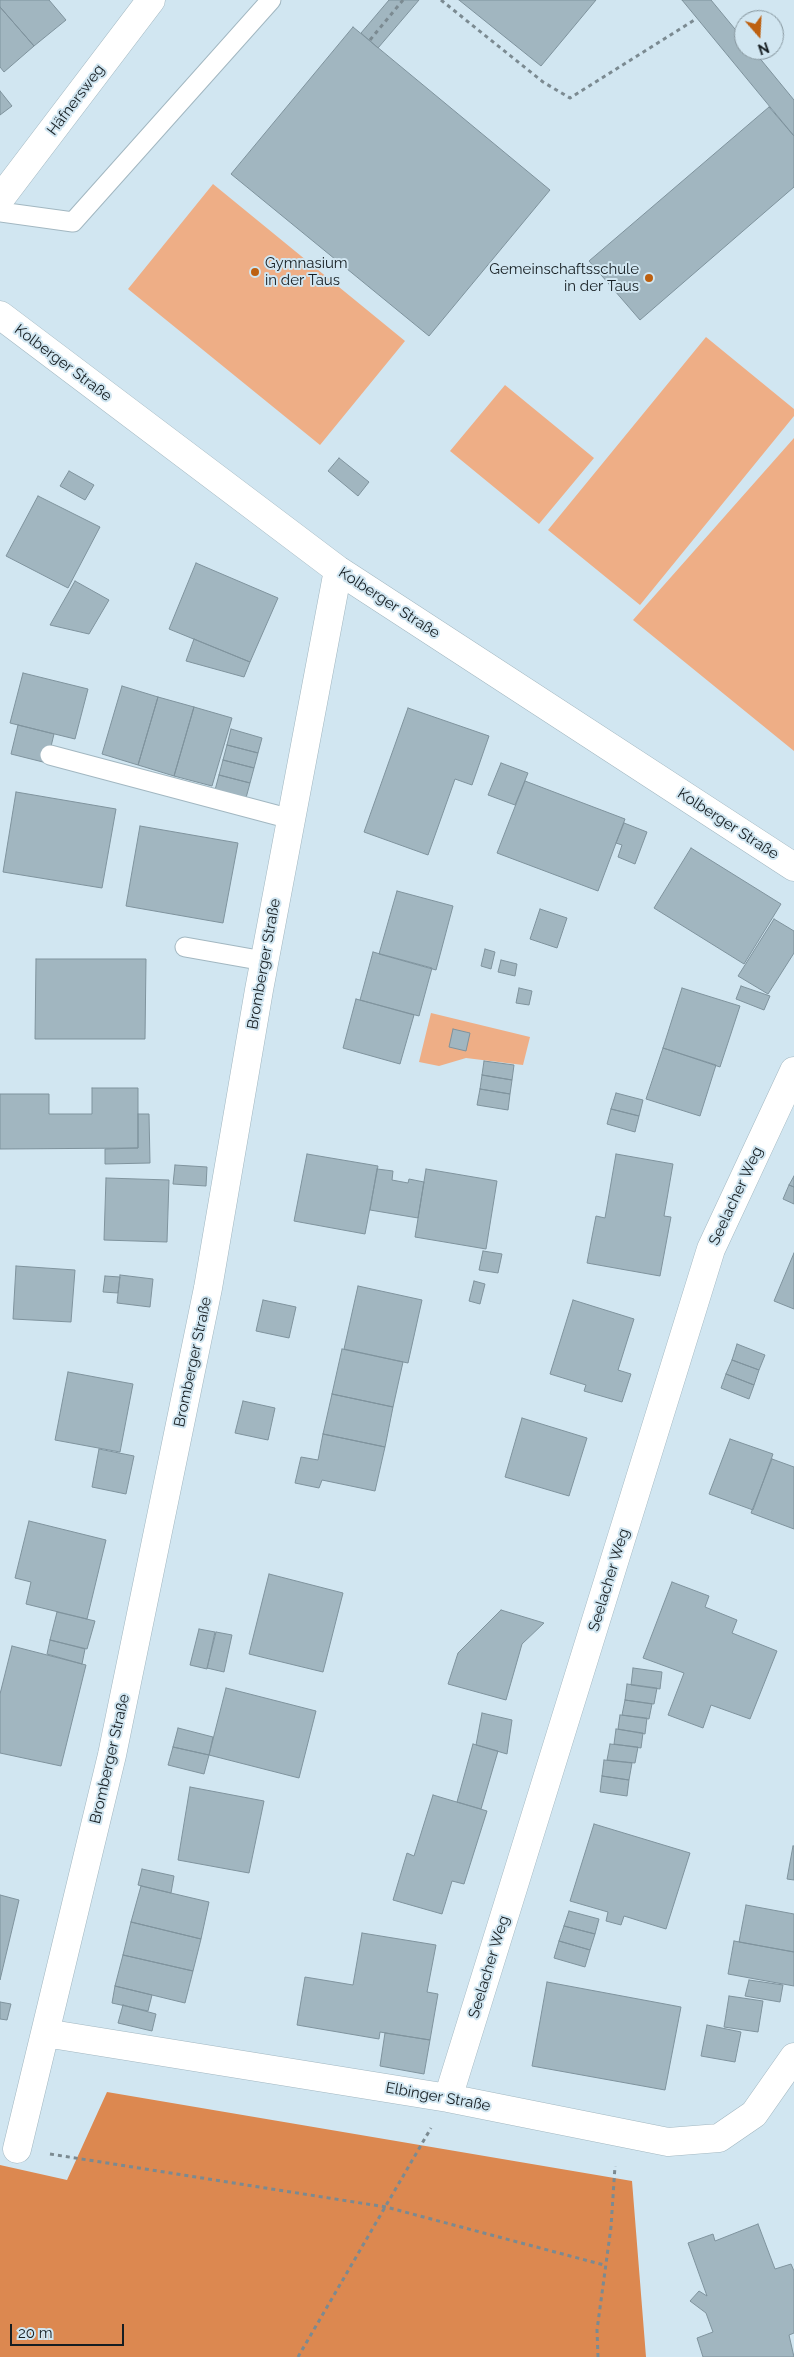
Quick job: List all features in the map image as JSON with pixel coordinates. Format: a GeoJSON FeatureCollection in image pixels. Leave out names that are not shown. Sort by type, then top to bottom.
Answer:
{"type":"FeatureCollection","features":[{"type":"Feature","properties":{"kind":"street","name":"Häfnersweg"},"geometry":{"type":"LineString","coordinates":[[0,199],[151,0]]}},
{"type":"Feature","properties":{"kind":"street","name":"Kolberger Straße"},"geometry":{"type":"LineString","coordinates":[[0,315],[338,570],[794,867]]}},
{"type":"Feature","properties":{"kind":"street","name":"Bromberger Straße"},"geometry":{"type":"LineString","coordinates":[[17,2149],[112,1755],[208,1288],[264,961],[338,570]]}},
{"type":"Feature","properties":{"kind":"street","name":"Seelacher Weg"},"geometry":{"type":"LineString","coordinates":[[448,2098],[711,1249],[794,1071]]}},
{"type":"Feature","properties":{"kind":"street","name":"Elbinger Straße"},"geometry":{"type":"LineString","coordinates":[[45,2034],[448,2098],[668,2142],[719,2138],[754,2114],[794,2057]]}},
{"type":"Feature","properties":{"kind":"lane"},"geometry":{"type":"LineString","coordinates":[[0,212],[73,222],[271,0]]}},
{"type":"Feature","properties":{"kind":"lane"},"geometry":{"type":"LineString","coordinates":[[50,755],[291,819]]}},
{"type":"Feature","properties":{"kind":"lane"},"geometry":{"type":"LineString","coordinates":[[186,947],[264,961]]}},
{"type":"Feature","properties":{"kind":"path"},"geometry":{"type":"LineString","coordinates":[[370,40],[404,0]]}},
{"type":"Feature","properties":{"kind":"path"},"geometry":{"type":"LineString","coordinates":[[441,0],[543,82],[570,98],[696,19]]}},
{"type":"Feature","properties":{"kind":"path"},"geometry":{"type":"LineString","coordinates":[[298,2357],[301,2348],[386,2207],[448,2098]]}},
{"type":"Feature","properties":{"kind":"path"},"geometry":{"type":"LineString","coordinates":[[598,2357],[597,2330],[610,2227],[618,2132]]}},
{"type":"Feature","properties":{"kind":"path"},"geometry":{"type":"LineString","coordinates":[[17,2149],[386,2207],[604,2265]]}},
{"type":"Feature","properties":{"kind":"shaded area"},"geometry":{"type":"Polygon","coordinates":[[[213,184],[405,341],[320,445],[128,289],[213,184]]]}},
{"type":"Feature","properties":{"kind":"shaded area"},"geometry":{"type":"Polygon","coordinates":[[[706,337],[794,409],[794,416],[640,605],[548,530],[706,337]]]}},
{"type":"Feature","properties":{"kind":"shaded area"},"geometry":{"type":"Polygon","coordinates":[[[505,385],[594,458],[539,524],[450,451],[505,385]]]}},
{"type":"Feature","properties":{"kind":"shaded area"},"geometry":{"type":"Polygon","coordinates":[[[794,438],[794,751],[633,620],[794,438]]]}},
{"type":"Feature","properties":{"kind":"shaded area"},"geometry":{"type":"Polygon","coordinates":[[[431,1013],[530,1037],[523,1065],[466,1058],[439,1066],[419,1062],[431,1013]]]}},
{"type":"Feature","properties":{"kind":"shaded area"},"geometry":{"type":"Polygon","coordinates":[[[107,2092],[632,2181],[646,2357],[0,2357],[0,2165],[67,2180],[107,2092]]]}},
{"type":"Feature","properties":{"kind":"building"},"geometry":{"type":"Polygon","coordinates":[[[0,0],[49,0],[66,20],[34,46],[0,7],[0,0]]]}},
{"type":"Feature","properties":{"kind":"building"},"geometry":{"type":"Polygon","coordinates":[[[389,0],[419,0],[378,48],[361,33],[389,0]]]}},
{"type":"Feature","properties":{"kind":"building"},"geometry":{"type":"Polygon","coordinates":[[[459,0],[596,0],[541,66],[459,0]]]}},
{"type":"Feature","properties":{"kind":"building"},"geometry":{"type":"Polygon","coordinates":[[[682,0],[711,0],[734,28],[734,60],[761,60],[794,100],[794,136],[682,0]]]}},
{"type":"Feature","properties":{"kind":"building"},"geometry":{"type":"Polygon","coordinates":[[[0,7],[34,46],[4,72],[0,67],[0,7]]]}},
{"type":"Feature","properties":{"kind":"building"},"geometry":{"type":"Polygon","coordinates":[[[353,27],[550,190],[429,336],[231,174],[353,27]]]}},
{"type":"Feature","properties":{"kind":"building"},"geometry":{"type":"Polygon","coordinates":[[[0,91],[12,106],[0,115],[0,91]]]}},
{"type":"Feature","properties":{"kind":"building"},"geometry":{"type":"Polygon","coordinates":[[[769,107],[794,136],[794,187],[640,320],[589,261],[769,107]]]}},
{"type":"Feature","properties":{"kind":"building"},"geometry":{"type":"Polygon","coordinates":[[[339,458],[369,482],[358,496],[328,471],[339,458]]]}},
{"type":"Feature","properties":{"kind":"building"},"geometry":{"type":"Polygon","coordinates":[[[69,471],[94,485],[85,500],[60,486],[69,471]]]}},
{"type":"Feature","properties":{"kind":"building"},"geometry":{"type":"Polygon","coordinates":[[[38,496],[100,527],[68,588],[6,556],[38,496]]]}},
{"type":"Feature","properties":{"kind":"building"},"geometry":{"type":"Polygon","coordinates":[[[196,563],[278,598],[250,662],[169,629],[196,563]]]}},
{"type":"Feature","properties":{"kind":"building"},"geometry":{"type":"Polygon","coordinates":[[[75,581],[109,600],[89,634],[50,625],[75,581]]]}},
{"type":"Feature","properties":{"kind":"building"},"geometry":{"type":"Polygon","coordinates":[[[194,639],[250,662],[244,677],[186,661],[194,639]]]}},
{"type":"Feature","properties":{"kind":"building"},"geometry":{"type":"Polygon","coordinates":[[[23,673],[88,689],[75,739],[10,723],[23,673]]]}},
{"type":"Feature","properties":{"kind":"building"},"geometry":{"type":"Polygon","coordinates":[[[122,686],[158,697],[138,765],[102,754],[122,686]]]}},
{"type":"Feature","properties":{"kind":"building"},"geometry":{"type":"Polygon","coordinates":[[[158,697],[194,707],[174,776],[138,765],[158,697]]]}},
{"type":"Feature","properties":{"kind":"building"},"geometry":{"type":"Polygon","coordinates":[[[194,707],[232,718],[212,786],[174,776],[194,707]]]}},
{"type":"Feature","properties":{"kind":"building"},"geometry":{"type":"Polygon","coordinates":[[[408,708],[489,736],[472,785],[455,779],[428,855],[364,832],[408,708]]]}},
{"type":"Feature","properties":{"kind":"building"},"geometry":{"type":"Polygon","coordinates":[[[18,725],[54,734],[47,763],[11,754],[18,725]]]}},
{"type":"Feature","properties":{"kind":"building"},"geometry":{"type":"Polygon","coordinates":[[[231,729],[262,738],[258,753],[227,745],[231,729]]]}},
{"type":"Feature","properties":{"kind":"building"},"geometry":{"type":"Polygon","coordinates":[[[227,745],[258,753],[254,768],[223,760],[227,745]]]}},
{"type":"Feature","properties":{"kind":"building"},"geometry":{"type":"Polygon","coordinates":[[[223,760],[254,768],[250,783],[219,775],[223,760]]]}},
{"type":"Feature","properties":{"kind":"building"},"geometry":{"type":"Polygon","coordinates":[[[501,763],[528,773],[515,805],[488,795],[501,763]]]}},
{"type":"Feature","properties":{"kind":"building"},"geometry":{"type":"Polygon","coordinates":[[[219,775],[250,783],[246,798],[215,790],[219,775]]]}},
{"type":"Feature","properties":{"kind":"building"},"geometry":{"type":"Polygon","coordinates":[[[525,781],[625,819],[598,891],[497,853],[525,781]]]}},
{"type":"Feature","properties":{"kind":"building"},"geometry":{"type":"Polygon","coordinates":[[[16,792],[116,809],[102,888],[3,872],[16,792]]]}},
{"type":"Feature","properties":{"kind":"building"},"geometry":{"type":"Polygon","coordinates":[[[624,823],[647,832],[635,864],[618,857],[622,845],[616,843],[624,823]]]}},
{"type":"Feature","properties":{"kind":"building"},"geometry":{"type":"Polygon","coordinates":[[[140,826],[238,843],[223,923],[126,906],[140,826]]]}},
{"type":"Feature","properties":{"kind":"building"},"geometry":{"type":"Polygon","coordinates":[[[691,848],[781,904],[744,964],[654,908],[691,848]]]}},
{"type":"Feature","properties":{"kind":"building"},"geometry":{"type":"Polygon","coordinates":[[[397,891],[453,906],[436,970],[379,954],[397,891]]]}},
{"type":"Feature","properties":{"kind":"building"},"geometry":{"type":"Polygon","coordinates":[[[540,909],[567,918],[557,948],[530,939],[540,909]]]}},
{"type":"Feature","properties":{"kind":"building"},"geometry":{"type":"Polygon","coordinates":[[[774,919],[794,931],[794,953],[768,994],[738,976],[774,919]]]}},
{"type":"Feature","properties":{"kind":"building"},"geometry":{"type":"Polygon","coordinates":[[[485,949],[495,952],[491,969],[481,966],[485,949]]]}},
{"type":"Feature","properties":{"kind":"building"},"geometry":{"type":"Polygon","coordinates":[[[373,952],[432,968],[419,1016],[360,1000],[373,952]]]}},
{"type":"Feature","properties":{"kind":"building"},"geometry":{"type":"Polygon","coordinates":[[[36,959],[146,959],[145,1039],[35,1039],[36,959]]]}},
{"type":"Feature","properties":{"kind":"building"},"geometry":{"type":"Polygon","coordinates":[[[501,960],[517,964],[515,976],[498,972],[501,960]]]}},
{"type":"Feature","properties":{"kind":"building"},"geometry":{"type":"Polygon","coordinates":[[[741,986],[770,996],[764,1010],[736,999],[741,986]]]}},
{"type":"Feature","properties":{"kind":"building"},"geometry":{"type":"Polygon","coordinates":[[[519,988],[532,991],[529,1005],[516,1003],[519,988]]]}},
{"type":"Feature","properties":{"kind":"building"},"geometry":{"type":"Polygon","coordinates":[[[682,988],[740,1006],[720,1067],[663,1048],[682,988]]]}},
{"type":"Feature","properties":{"kind":"building"},"geometry":{"type":"Polygon","coordinates":[[[356,999],[414,1015],[400,1064],[343,1048],[356,999]]]}},
{"type":"Feature","properties":{"kind":"building"},"geometry":{"type":"Polygon","coordinates":[[[453,1029],[470,1033],[466,1051],[449,1047],[453,1029]]]}},
{"type":"Feature","properties":{"kind":"building"},"geometry":{"type":"Polygon","coordinates":[[[663,1048],[716,1065],[700,1116],[646,1099],[663,1048]]]}},
{"type":"Feature","properties":{"kind":"building"},"geometry":{"type":"Polygon","coordinates":[[[484,1061],[514,1065],[512,1080],[482,1075],[484,1061]]]}},
{"type":"Feature","properties":{"kind":"building"},"geometry":{"type":"Polygon","coordinates":[[[482,1075],[512,1080],[510,1094],[480,1089],[482,1075]]]}},
{"type":"Feature","properties":{"kind":"building"},"geometry":{"type":"Polygon","coordinates":[[[92,1088],[138,1088],[138,1148],[0,1149],[0,1094],[49,1094],[49,1114],[92,1114],[92,1088]]]}},
{"type":"Feature","properties":{"kind":"building"},"geometry":{"type":"Polygon","coordinates":[[[480,1089],[510,1094],[508,1110],[477,1105],[480,1089]]]}},
{"type":"Feature","properties":{"kind":"building"},"geometry":{"type":"Polygon","coordinates":[[[616,1093],[643,1100],[639,1116],[611,1109],[616,1093]]]}},
{"type":"Feature","properties":{"kind":"building"},"geometry":{"type":"Polygon","coordinates":[[[611,1109],[639,1116],[635,1132],[607,1124],[611,1109]]]}},
{"type":"Feature","properties":{"kind":"building"},"geometry":{"type":"Polygon","coordinates":[[[138,1114],[149,1114],[150,1163],[105,1164],[105,1149],[138,1148],[138,1114]]]}},
{"type":"Feature","properties":{"kind":"building"},"geometry":{"type":"Polygon","coordinates":[[[307,1154],[378,1166],[365,1234],[294,1221],[307,1154]]]}},
{"type":"Feature","properties":{"kind":"building"},"geometry":{"type":"Polygon","coordinates":[[[616,1154],[673,1164],[664,1216],[671,1217],[660,1276],[587,1263],[596,1216],[605,1218],[616,1154]]]}},
{"type":"Feature","properties":{"kind":"building"},"geometry":{"type":"Polygon","coordinates":[[[175,1165],[207,1167],[206,1186],[173,1184],[175,1165]]]}},
{"type":"Feature","properties":{"kind":"building"},"geometry":{"type":"Polygon","coordinates":[[[377,1169],[393,1171],[392,1180],[408,1183],[409,1179],[424,1182],[418,1218],[370,1210],[377,1169]]]}},
{"type":"Feature","properties":{"kind":"building"},"geometry":{"type":"Polygon","coordinates":[[[426,1169],[497,1181],[486,1249],[415,1237],[426,1169]]]}},
{"type":"Feature","properties":{"kind":"building"},"geometry":{"type":"Polygon","coordinates":[[[794,1176],[794,1187],[789,1185],[794,1176]]]}},
{"type":"Feature","properties":{"kind":"building"},"geometry":{"type":"Polygon","coordinates":[[[106,1178],[169,1180],[167,1242],[104,1240],[106,1178]]]}},
{"type":"Feature","properties":{"kind":"building"},"geometry":{"type":"Polygon","coordinates":[[[789,1185],[794,1187],[794,1204],[783,1199],[789,1185]]]}},
{"type":"Feature","properties":{"kind":"building"},"geometry":{"type":"Polygon","coordinates":[[[483,1251],[502,1254],[498,1273],[479,1270],[483,1251]]]}},
{"type":"Feature","properties":{"kind":"building"},"geometry":{"type":"Polygon","coordinates":[[[794,1253],[794,1309],[774,1301],[794,1253]]]}},
{"type":"Feature","properties":{"kind":"building"},"geometry":{"type":"Polygon","coordinates":[[[16,1266],[75,1270],[71,1322],[13,1319],[16,1266]]]}},
{"type":"Feature","properties":{"kind":"building"},"geometry":{"type":"Polygon","coordinates":[[[120,1275],[153,1279],[150,1307],[117,1303],[120,1275]]]}},
{"type":"Feature","properties":{"kind":"building"},"geometry":{"type":"Polygon","coordinates":[[[105,1276],[120,1277],[118,1293],[103,1292],[105,1276]]]}},
{"type":"Feature","properties":{"kind":"building"},"geometry":{"type":"Polygon","coordinates":[[[474,1281],[485,1284],[480,1304],[469,1301],[474,1281]]]}},
{"type":"Feature","properties":{"kind":"building"},"geometry":{"type":"Polygon","coordinates":[[[358,1286],[422,1300],[408,1363],[344,1349],[358,1286]]]}},
{"type":"Feature","properties":{"kind":"building"},"geometry":{"type":"Polygon","coordinates":[[[263,1300],[296,1307],[289,1338],[256,1331],[263,1300]]]}},
{"type":"Feature","properties":{"kind":"building"},"geometry":{"type":"Polygon","coordinates":[[[573,1300],[634,1319],[618,1370],[631,1374],[622,1402],[584,1391],[586,1385],[550,1374],[573,1300]]]}},
{"type":"Feature","properties":{"kind":"building"},"geometry":{"type":"Polygon","coordinates":[[[737,1344],[765,1355],[759,1370],[732,1360],[737,1344]]]}},
{"type":"Feature","properties":{"kind":"building"},"geometry":{"type":"Polygon","coordinates":[[[342,1349],[403,1362],[393,1407],[332,1394],[342,1349]]]}},
{"type":"Feature","properties":{"kind":"building"},"geometry":{"type":"Polygon","coordinates":[[[732,1360],[759,1370],[754,1385],[726,1374],[732,1360]]]}},
{"type":"Feature","properties":{"kind":"building"},"geometry":{"type":"Polygon","coordinates":[[[68,1372],[133,1384],[120,1452],[55,1440],[68,1372]]]}},
{"type":"Feature","properties":{"kind":"building"},"geometry":{"type":"Polygon","coordinates":[[[726,1374],[754,1385],[749,1399],[721,1388],[726,1374]]]}},
{"type":"Feature","properties":{"kind":"building"},"geometry":{"type":"Polygon","coordinates":[[[332,1394],[393,1407],[385,1447],[323,1434],[332,1394]]]}},
{"type":"Feature","properties":{"kind":"building"},"geometry":{"type":"Polygon","coordinates":[[[243,1401],[275,1408],[268,1440],[235,1433],[243,1401]]]}},
{"type":"Feature","properties":{"kind":"building"},"geometry":{"type":"Polygon","coordinates":[[[522,1418],[587,1438],[569,1496],[505,1477],[522,1418]]]}},
{"type":"Feature","properties":{"kind":"building"},"geometry":{"type":"Polygon","coordinates":[[[323,1434],[385,1447],[375,1491],[322,1480],[319,1488],[295,1483],[301,1457],[318,1460],[323,1434]]]}},
{"type":"Feature","properties":{"kind":"building"},"geometry":{"type":"Polygon","coordinates":[[[730,1439],[773,1454],[753,1510],[709,1494],[730,1439]]]}},
{"type":"Feature","properties":{"kind":"building"},"geometry":{"type":"Polygon","coordinates":[[[99,1449],[134,1456],[126,1494],[92,1487],[99,1449]]]}},
{"type":"Feature","properties":{"kind":"building"},"geometry":{"type":"Polygon","coordinates":[[[772,1459],[794,1467],[794,1529],[751,1513],[772,1459]]]}},
{"type":"Feature","properties":{"kind":"building"},"geometry":{"type":"Polygon","coordinates":[[[29,1521],[106,1540],[87,1619],[26,1604],[31,1582],[15,1578],[29,1521]]]}},
{"type":"Feature","properties":{"kind":"building"},"geometry":{"type":"Polygon","coordinates":[[[269,1574],[343,1593],[323,1672],[249,1654],[269,1574]]]}},
{"type":"Feature","properties":{"kind":"building"},"geometry":{"type":"Polygon","coordinates":[[[672,1582],[709,1596],[705,1607],[737,1620],[732,1633],[777,1651],[750,1719],[711,1705],[703,1728],[668,1715],[684,1673],[643,1658],[672,1582]]]}},
{"type":"Feature","properties":{"kind":"building"},"geometry":{"type":"Polygon","coordinates":[[[501,1610],[544,1623],[522,1644],[506,1700],[448,1684],[458,1653],[501,1610]]]}},
{"type":"Feature","properties":{"kind":"building"},"geometry":{"type":"Polygon","coordinates":[[[57,1612],[95,1621],[87,1649],[50,1640],[57,1612]]]}},
{"type":"Feature","properties":{"kind":"building"},"geometry":{"type":"Polygon","coordinates":[[[199,1629],[215,1632],[207,1669],[190,1665],[199,1629]]]}},
{"type":"Feature","properties":{"kind":"building"},"geometry":{"type":"Polygon","coordinates":[[[216,1632],[232,1635],[224,1672],[207,1668],[216,1632]]]}},
{"type":"Feature","properties":{"kind":"building"},"geometry":{"type":"Polygon","coordinates":[[[50,1640],[85,1649],[82,1664],[47,1654],[50,1640]]]}},
{"type":"Feature","properties":{"kind":"building"},"geometry":{"type":"Polygon","coordinates":[[[12,1646],[86,1665],[61,1766],[0,1753],[0,1694],[12,1646]]]}},
{"type":"Feature","properties":{"kind":"building"},"geometry":{"type":"Polygon","coordinates":[[[633,1668],[662,1672],[660,1689],[631,1685],[633,1668]]]}},
{"type":"Feature","properties":{"kind":"building"},"geometry":{"type":"Polygon","coordinates":[[[627,1684],[657,1688],[654,1704],[625,1700],[627,1684]]]}},
{"type":"Feature","properties":{"kind":"building"},"geometry":{"type":"Polygon","coordinates":[[[226,1688],[316,1711],[299,1778],[209,1755],[226,1688]]]}},
{"type":"Feature","properties":{"kind":"building"},"geometry":{"type":"Polygon","coordinates":[[[625,1700],[652,1704],[649,1719],[622,1715],[625,1700]]]}},
{"type":"Feature","properties":{"kind":"building"},"geometry":{"type":"Polygon","coordinates":[[[482,1713],[512,1720],[507,1754],[476,1745],[482,1713]]]}},
{"type":"Feature","properties":{"kind":"building"},"geometry":{"type":"Polygon","coordinates":[[[620,1715],[647,1718],[645,1734],[618,1729],[620,1715]]]}},
{"type":"Feature","properties":{"kind":"building"},"geometry":{"type":"Polygon","coordinates":[[[178,1728],[213,1737],[209,1755],[173,1747],[178,1728]]]}},
{"type":"Feature","properties":{"kind":"building"},"geometry":{"type":"Polygon","coordinates":[[[616,1729],[643,1733],[641,1748],[614,1744],[616,1729]]]}},
{"type":"Feature","properties":{"kind":"building"},"geometry":{"type":"Polygon","coordinates":[[[473,1744],[498,1751],[481,1809],[457,1802],[473,1744]]]}},
{"type":"Feature","properties":{"kind":"building"},"geometry":{"type":"Polygon","coordinates":[[[610,1744],[638,1747],[635,1763],[607,1760],[610,1744]]]}},
{"type":"Feature","properties":{"kind":"building"},"geometry":{"type":"Polygon","coordinates":[[[173,1747],[209,1755],[204,1774],[168,1765],[173,1747]]]}},
{"type":"Feature","properties":{"kind":"building"},"geometry":{"type":"Polygon","coordinates":[[[604,1760],[632,1763],[629,1780],[602,1776],[604,1760]]]}},
{"type":"Feature","properties":{"kind":"building"},"geometry":{"type":"Polygon","coordinates":[[[602,1776],[629,1780],[627,1796],[600,1792],[602,1776]]]}},
{"type":"Feature","properties":{"kind":"building"},"geometry":{"type":"Polygon","coordinates":[[[190,1787],[264,1801],[249,1873],[178,1860],[190,1787]]]}},
{"type":"Feature","properties":{"kind":"building"},"geometry":{"type":"Polygon","coordinates":[[[433,1795],[487,1811],[464,1884],[452,1881],[442,1914],[393,1900],[407,1853],[414,1856],[433,1795]]]}},
{"type":"Feature","properties":{"kind":"building"},"geometry":{"type":"Polygon","coordinates":[[[594,1824],[690,1853],[666,1929],[624,1916],[621,1925],[606,1921],[608,1912],[570,1901],[594,1824]]]}},
{"type":"Feature","properties":{"kind":"building"},"geometry":{"type":"Polygon","coordinates":[[[794,1846],[794,1880],[787,1879],[794,1846]]]}},
{"type":"Feature","properties":{"kind":"building"},"geometry":{"type":"Polygon","coordinates":[[[142,1869],[174,1876],[171,1893],[138,1885],[142,1869]]]}},
{"type":"Feature","properties":{"kind":"building"},"geometry":{"type":"Polygon","coordinates":[[[141,1886],[209,1902],[201,1939],[131,1922],[141,1886]]]}},
{"type":"Feature","properties":{"kind":"building"},"geometry":{"type":"Polygon","coordinates":[[[0,1895],[19,1900],[0,1980],[0,1895]]]}},
{"type":"Feature","properties":{"kind":"building"},"geometry":{"type":"Polygon","coordinates":[[[746,1905],[794,1914],[794,1952],[739,1942],[746,1905]]]}},
{"type":"Feature","properties":{"kind":"building"},"geometry":{"type":"Polygon","coordinates":[[[569,1911],[599,1919],[595,1934],[564,1926],[569,1911]]]}},
{"type":"Feature","properties":{"kind":"building"},"geometry":{"type":"Polygon","coordinates":[[[131,1922],[201,1939],[193,1971],[123,1955],[131,1922]]]}},
{"type":"Feature","properties":{"kind":"building"},"geometry":{"type":"Polygon","coordinates":[[[564,1926],[595,1934],[590,1950],[559,1941],[564,1926]]]}},
{"type":"Feature","properties":{"kind":"building"},"geometry":{"type":"Polygon","coordinates":[[[362,1933],[436,1945],[427,1992],[438,1994],[430,2040],[380,2032],[379,2039],[297,2025],[305,1977],[353,1985],[362,1933]]]}},
{"type":"Feature","properties":{"kind":"building"},"geometry":{"type":"Polygon","coordinates":[[[559,1941],[590,1950],[585,1967],[554,1958],[559,1941]]]}},
{"type":"Feature","properties":{"kind":"building"},"geometry":{"type":"Polygon","coordinates":[[[734,1941],[794,1952],[794,1986],[728,1974],[734,1941]]]}},
{"type":"Feature","properties":{"kind":"building"},"geometry":{"type":"Polygon","coordinates":[[[123,1955],[193,1971],[185,2003],[115,1986],[123,1955]]]}},
{"type":"Feature","properties":{"kind":"building"},"geometry":{"type":"Polygon","coordinates":[[[749,1980],[783,1985],[780,2002],[745,1996],[749,1980]]]}},
{"type":"Feature","properties":{"kind":"building"},"geometry":{"type":"Polygon","coordinates":[[[547,1982],[681,2007],[665,2090],[532,2066],[547,1982]]]}},
{"type":"Feature","properties":{"kind":"building"},"geometry":{"type":"Polygon","coordinates":[[[115,1986],[152,1995],[148,2011],[112,2003],[115,1986]]]}},
{"type":"Feature","properties":{"kind":"building"},"geometry":{"type":"Polygon","coordinates":[[[729,1996],[763,2001],[758,2032],[724,2027],[729,1996]]]}},
{"type":"Feature","properties":{"kind":"building"},"geometry":{"type":"Polygon","coordinates":[[[0,2002],[11,2004],[7,2020],[0,2019],[0,2002]]]}},
{"type":"Feature","properties":{"kind":"building"},"geometry":{"type":"Polygon","coordinates":[[[123,2005],[156,2014],[152,2031],[118,2023],[123,2005]]]}},
{"type":"Feature","properties":{"kind":"building"},"geometry":{"type":"Polygon","coordinates":[[[707,2025],[741,2032],[735,2062],[701,2056],[707,2025]]]}},
{"type":"Feature","properties":{"kind":"building"},"geometry":{"type":"Polygon","coordinates":[[[385,2033],[430,2040],[424,2074],[380,2066],[385,2033]]]}},
{"type":"Feature","properties":{"kind":"building"},"geometry":{"type":"Polygon","coordinates":[[[758,2224],[775,2269],[791,2264],[794,2271],[794,2333],[789,2335],[794,2357],[703,2357],[697,2338],[713,2332],[706,2313],[690,2301],[699,2291],[707,2296],[688,2243],[713,2234],[715,2241],[758,2224]]]}},
{"type":"Feature","properties":{"kind":"place","name":"Gymnasium in der Taus"},"geometry":{"type":"Point","coordinates":[255,272]}},
{"type":"Feature","properties":{"kind":"place","name":"Gemeinschaftsschule in der Taus"},"geometry":{"type":"Point","coordinates":[649,278]}}]}
